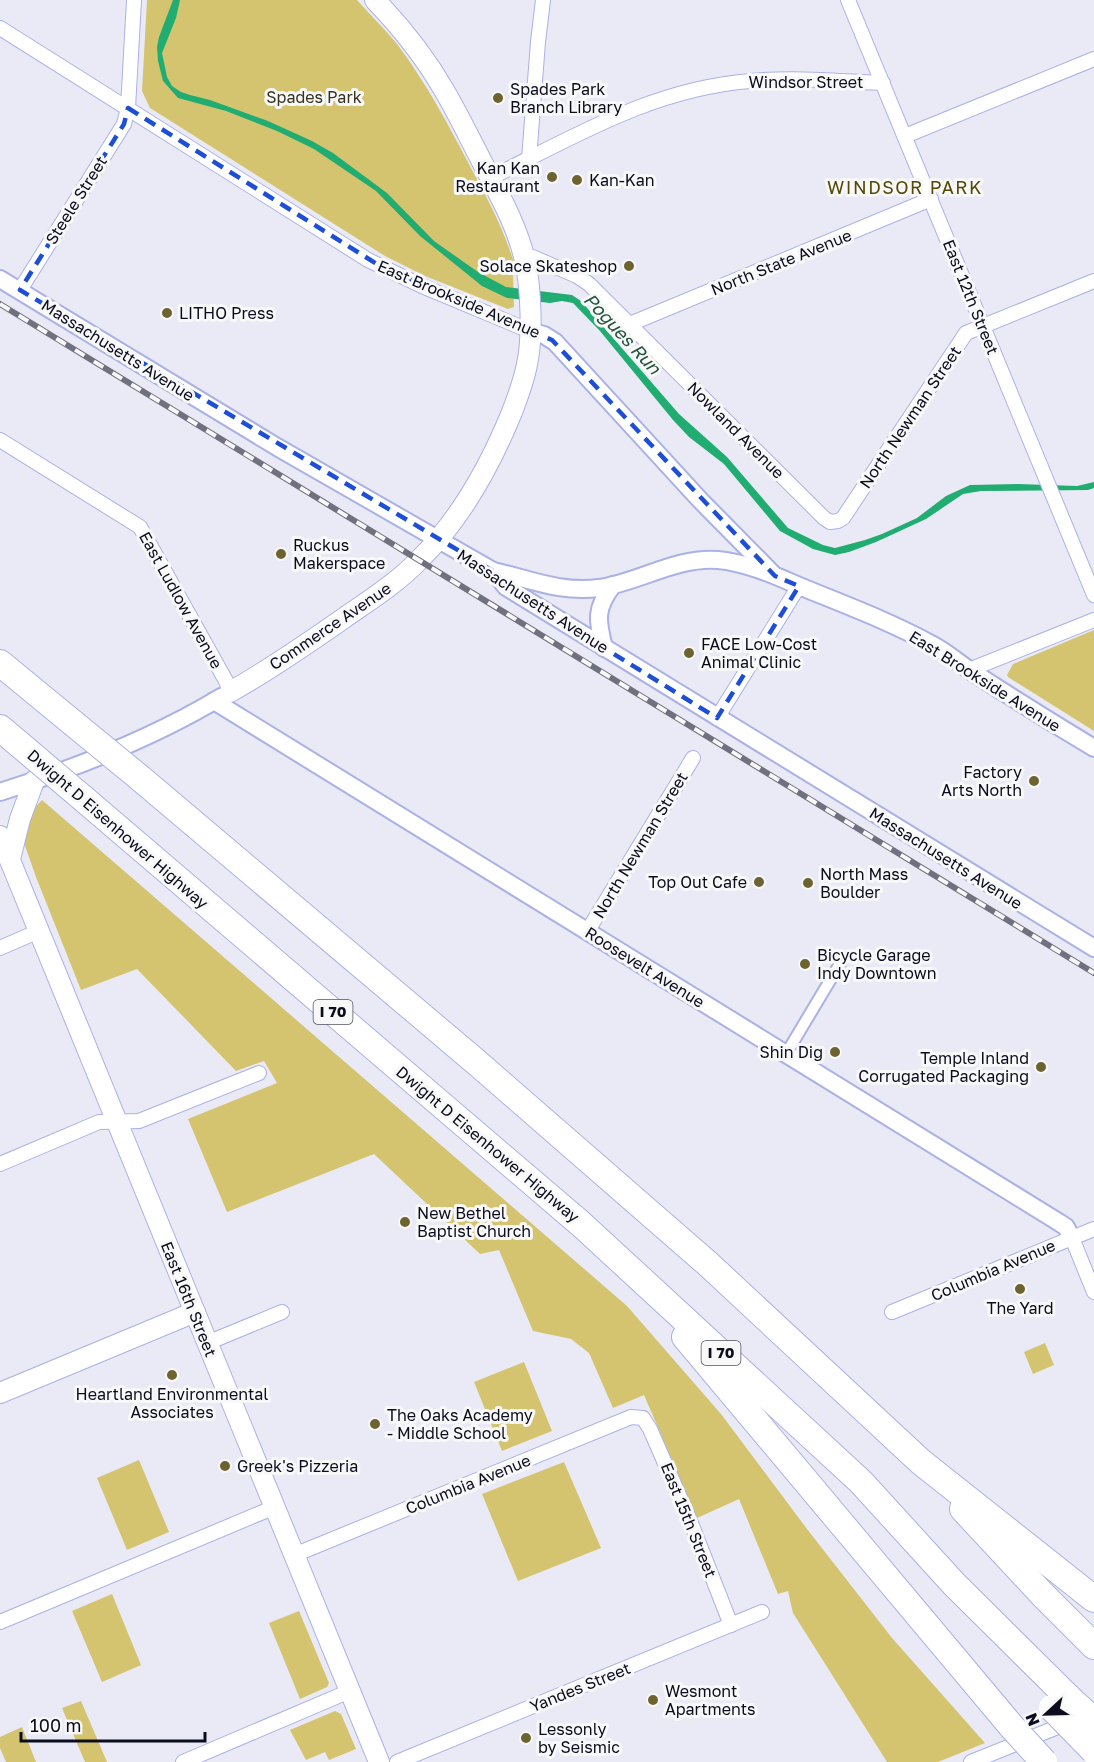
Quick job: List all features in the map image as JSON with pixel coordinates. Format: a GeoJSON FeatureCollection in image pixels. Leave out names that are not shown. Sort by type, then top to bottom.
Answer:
{"type":"FeatureCollection","features":[{"type":"Feature","properties":{"kind":"highway"},"geometry":{"type":"LineString","coordinates":[[0,663],[475,1061],[698,1256],[903,1446],[1094,1646]]}},
{"type":"Feature","properties":{"kind":"highway","name":"Dwight D Eisenhower Highway"},"geometry":{"type":"LineString","coordinates":[[10,736],[581,1224],[861,1482],[1061,1703]]}},
{"type":"Feature","properties":{"kind":"highway"},"geometry":{"type":"LineString","coordinates":[[581,1224],[674,1324],[1012,1727],[1044,1762]]}},
{"type":"Feature","properties":{"kind":"highway"},"geometry":{"type":"LineString","coordinates":[[903,1446],[1094,1599]]}},
{"type":"Feature","properties":{"kind":"highway"},"geometry":{"type":"LineString","coordinates":[[1061,1703],[1094,1721]]}},
{"type":"Feature","properties":{"kind":"highway"},"geometry":{"type":"LineString","coordinates":[[1061,1703],[1094,1751]]}},
{"type":"Feature","properties":{"kind":"main road"},"geometry":{"type":"LineString","coordinates":[[375,0],[410,40],[444,89],[509,216],[525,261],[530,331]]}},
{"type":"Feature","properties":{"kind":"main road","name":"Commerce Avenue"},"geometry":{"type":"LineString","coordinates":[[222,697],[360,607],[402,576],[438,539],[475,489],[499,442],[525,374],[530,347],[530,331]]}},
{"type":"Feature","properties":{"kind":"main road"},"geometry":{"type":"LineString","coordinates":[[10,859],[20,819],[34,781]]}},
{"type":"Feature","properties":{"kind":"main road","name":"East 16th Street"},"geometry":{"type":"LineString","coordinates":[[0,836],[379,1762]]}},
{"type":"Feature","properties":{"kind":"main road"},"geometry":{"type":"LineString","coordinates":[[0,1393],[195,1312]]}},
{"type":"Feature","properties":{"kind":"street","name":"Steele Street"},"geometry":{"type":"LineString","coordinates":[[20,290],[124,124],[128,108],[134,0]]}},
{"type":"Feature","properties":{"kind":"street"},"geometry":{"type":"LineString","coordinates":[[490,178],[529,159],[538,36],[543,0]]}},
{"type":"Feature","properties":{"kind":"street","name":"East 12th Street"},"geometry":{"type":"LineString","coordinates":[[848,0],[1094,595]]}},
{"type":"Feature","properties":{"kind":"street","name":"East Brookside Avenue"},"geometry":{"type":"LineString","coordinates":[[0,28],[368,260],[422,286],[544,335],[555,342],[700,500],[775,576]]}},
{"type":"Feature","properties":{"kind":"street"},"geometry":{"type":"LineString","coordinates":[[905,136],[1094,59]]}},
{"type":"Feature","properties":{"kind":"street","name":"Windsor Street"},"geometry":{"type":"LineString","coordinates":[[529,159],[626,111],[709,86],[759,80],[883,83]]}},
{"type":"Feature","properties":{"kind":"street","name":"North State Avenue"},"geometry":{"type":"LineString","coordinates":[[630,324],[931,199]]}},
{"type":"Feature","properties":{"kind":"street","name":"Nowland Avenue"},"geometry":{"type":"LineString","coordinates":[[525,261],[578,276],[585,281],[824,518],[834,522]]}},
{"type":"Feature","properties":{"kind":"street","name":"Massachusetts Avenue"},"geometry":{"type":"LineString","coordinates":[[0,279],[277,447],[493,572],[506,587],[1094,948]]}},
{"type":"Feature","properties":{"kind":"street","name":"North Newman Street"},"geometry":{"type":"LineString","coordinates":[[834,522],[841,520],[845,515],[966,333],[1094,281]]}},
{"type":"Feature","properties":{"kind":"street","name":"East Ludlow Avenue"},"geometry":{"type":"LineString","coordinates":[[0,440],[140,526],[221,671],[222,697]]}},
{"type":"Feature","properties":{"kind":"street","name":"East Brookside Avenue"},"geometry":{"type":"LineString","coordinates":[[493,572],[537,584],[565,589],[587,589],[614,585],[661,568],[703,561],[718,560],[744,565],[868,614],[935,646],[969,670],[1094,748]]}},
{"type":"Feature","properties":{"kind":"street"},"geometry":{"type":"LineString","coordinates":[[604,648],[598,612],[603,600],[614,585]]}},
{"type":"Feature","properties":{"kind":"street"},"geometry":{"type":"LineString","coordinates":[[717,718],[799,586]]}},
{"type":"Feature","properties":{"kind":"street"},"geometry":{"type":"LineString","coordinates":[[969,670],[1094,620]]}},
{"type":"Feature","properties":{"kind":"street","name":"Commerce Avenue"},"geometry":{"type":"LineString","coordinates":[[0,792],[126,746],[222,697]]}},
{"type":"Feature","properties":{"kind":"street","name":"Roosevelt Avenue"},"geometry":{"type":"LineString","coordinates":[[222,697],[587,932],[1060,1223],[1066,1227],[1072,1238]]}},
{"type":"Feature","properties":{"kind":"street","name":"North Newman Street"},"geometry":{"type":"LineString","coordinates":[[587,932],[693,758]]}},
{"type":"Feature","properties":{"kind":"street"},"geometry":{"type":"LineString","coordinates":[[0,948],[39,931]]}},
{"type":"Feature","properties":{"kind":"street"},"geometry":{"type":"LineString","coordinates":[[786,1054],[841,962]]}},
{"type":"Feature","properties":{"kind":"street"},"geometry":{"type":"LineString","coordinates":[[0,1164],[99,1122],[139,1121],[259,1073]]}},
{"type":"Feature","properties":{"kind":"street","name":"Columbia Avenue"},"geometry":{"type":"LineString","coordinates":[[892,1312],[1094,1228]]}},
{"type":"Feature","properties":{"kind":"street"},"geometry":{"type":"LineString","coordinates":[[1072,1238],[1094,1292]]}},
{"type":"Feature","properties":{"kind":"street"},"geometry":{"type":"LineString","coordinates":[[207,1343],[282,1312]]}},
{"type":"Feature","properties":{"kind":"street","name":"Columbia Avenue"},"geometry":{"type":"LineString","coordinates":[[294,1555],[631,1417],[643,1418]]}},
{"type":"Feature","properties":{"kind":"street","name":"East 15th Street"},"geometry":{"type":"LineString","coordinates":[[643,1418],[655,1438],[731,1624]]}},
{"type":"Feature","properties":{"kind":"street"},"geometry":{"type":"LineString","coordinates":[[0,1622],[274,1507]]}},
{"type":"Feature","properties":{"kind":"street","name":"Yandes Street"},"geometry":{"type":"LineString","coordinates":[[398,1762],[762,1612]]}},
{"type":"Feature","properties":{"kind":"street"},"geometry":{"type":"LineString","coordinates":[[183,1762],[350,1691]]}},
{"type":"Feature","properties":{"kind":"street"},"geometry":{"type":"LineString","coordinates":[[972,1762],[1094,1712]]}},
{"type":"Feature","properties":{"kind":"highlighted area"},"geometry":{"type":"Polygon","coordinates":[[[128,108],[380,266],[552,340],[775,576],[799,586],[717,718],[506,587],[493,571],[20,290],[124,124],[128,108]]]}},
{"type":"Feature","properties":{"kind":"green space","name":"Spades Park"},"geometry":{"type":"Polygon","coordinates":[[[147,0],[357,0],[397,44],[418,74],[484,193],[515,266],[511,267],[514,307],[508,309],[425,276],[385,256],[150,108],[142,91],[147,0]]]}},
{"type":"Feature","properties":{"kind":"green space"},"geometry":{"type":"Polygon","coordinates":[[[1094,630],[1094,731],[1007,675],[1013,664],[1094,630]]]}},
{"type":"Feature","properties":{"kind":"green space"},"geometry":{"type":"Polygon","coordinates":[[[42,800],[627,1306],[721,1414],[892,1638],[985,1743],[938,1762],[887,1762],[793,1613],[788,1591],[778,1594],[739,1499],[697,1518],[644,1395],[613,1408],[589,1353],[571,1339],[533,1331],[499,1250],[480,1254],[374,1154],[227,1212],[188,1119],[277,1083],[264,1061],[236,1071],[137,969],[81,990],[24,843],[28,815],[42,800]]]}},
{"type":"Feature","properties":{"kind":"green space"},"geometry":{"type":"Polygon","coordinates":[[[1045,1343],[1054,1365],[1033,1374],[1024,1352],[1045,1343]]]}},
{"type":"Feature","properties":{"kind":"green space"},"geometry":{"type":"Polygon","coordinates":[[[524,1362],[552,1431],[502,1451],[474,1382],[524,1362]]]}},
{"type":"Feature","properties":{"kind":"green space"},"geometry":{"type":"Polygon","coordinates":[[[139,1460],[169,1532],[127,1550],[97,1478],[139,1460]]]}},
{"type":"Feature","properties":{"kind":"green space"},"geometry":{"type":"Polygon","coordinates":[[[564,1462],[601,1548],[518,1581],[482,1494],[564,1462]]]}},
{"type":"Feature","properties":{"kind":"green space"},"geometry":{"type":"Polygon","coordinates":[[[112,1594],[141,1665],[102,1682],[72,1611],[112,1594]]]}},
{"type":"Feature","properties":{"kind":"green space"},"geometry":{"type":"Polygon","coordinates":[[[299,1611],[329,1683],[327,1687],[300,1699],[269,1623],[299,1611]]]}},
{"type":"Feature","properties":{"kind":"green space"},"geometry":{"type":"Polygon","coordinates":[[[81,1701],[107,1762],[85,1762],[62,1708],[81,1701]]]}},
{"type":"Feature","properties":{"kind":"green space"},"geometry":{"type":"Polygon","coordinates":[[[335,1711],[341,1714],[356,1749],[329,1760],[325,1752],[306,1760],[290,1730],[335,1711]]]}},
{"type":"Feature","properties":{"kind":"green space"},"geometry":{"type":"Polygon","coordinates":[[[22,1727],[36,1762],[6,1762],[0,1748],[0,1737],[22,1727]]]}},
{"type":"Feature","properties":{"kind":"shaded area"},"geometry":{"type":"Polygon","coordinates":[[[173,0],[180,0],[176,18],[162,53],[167,77],[172,86],[181,92],[268,121],[333,153],[387,193],[434,241],[478,272],[506,287],[572,295],[581,301],[679,414],[727,457],[788,528],[823,545],[835,548],[882,534],[917,518],[946,496],[970,485],[1077,486],[1094,482],[1094,488],[1088,490],[981,491],[963,494],[926,519],[849,552],[835,555],[813,549],[780,531],[724,464],[689,437],[673,420],[600,331],[573,303],[507,298],[482,286],[420,236],[376,191],[314,149],[277,131],[226,111],[178,98],[163,81],[157,47],[173,0]]]}},
{"type":"Feature","properties":{"kind":"railway"},"geometry":{"type":"LineString","coordinates":[[0,304],[1094,973]]}},
{"type":"Feature","properties":{"kind":"place","name":"Spades Park Branch Library"},"geometry":{"type":"Point","coordinates":[498,98]}},
{"type":"Feature","properties":{"kind":"place","name":"Kan Kan Restaurant"},"geometry":{"type":"Point","coordinates":[552,177]}},
{"type":"Feature","properties":{"kind":"place","name":"Kan-Kan"},"geometry":{"type":"Point","coordinates":[577,180]}},
{"type":"Feature","properties":{"kind":"place","name":"Solace Skateshop"},"geometry":{"type":"Point","coordinates":[629,266]}},
{"type":"Feature","properties":{"kind":"place","name":"LITHO Press"},"geometry":{"type":"Point","coordinates":[167,313]}},
{"type":"Feature","properties":{"kind":"place","name":"Ruckus Makerspace"},"geometry":{"type":"Point","coordinates":[281,554]}},
{"type":"Feature","properties":{"kind":"place","name":"FACE Low-Cost Animal Clinic"},"geometry":{"type":"Point","coordinates":[689,653]}},
{"type":"Feature","properties":{"kind":"place","name":"Factory Arts North"},"geometry":{"type":"Point","coordinates":[1034,781]}},
{"type":"Feature","properties":{"kind":"place","name":"Top Out Cafe"},"geometry":{"type":"Point","coordinates":[759,882]}},
{"type":"Feature","properties":{"kind":"place","name":"North Mass Boulder"},"geometry":{"type":"Point","coordinates":[808,883]}},
{"type":"Feature","properties":{"kind":"place","name":"Bicycle Garage Indy Downtown"},"geometry":{"type":"Point","coordinates":[805,964]}},
{"type":"Feature","properties":{"kind":"place","name":"Shin Dig"},"geometry":{"type":"Point","coordinates":[835,1052]}},
{"type":"Feature","properties":{"kind":"place","name":"Temple Inland Corrugated Packaging"},"geometry":{"type":"Point","coordinates":[1041,1067]}},
{"type":"Feature","properties":{"kind":"place","name":"New Bethel Baptist Church"},"geometry":{"type":"Point","coordinates":[405,1222]}},
{"type":"Feature","properties":{"kind":"place","name":"The Yard"},"geometry":{"type":"Point","coordinates":[1020,1289]}},
{"type":"Feature","properties":{"kind":"place","name":"Heartland Environmental Associates"},"geometry":{"type":"Point","coordinates":[172,1375]}},
{"type":"Feature","properties":{"kind":"place","name":"The Oaks Academy - Middle School"},"geometry":{"type":"Point","coordinates":[375,1424]}},
{"type":"Feature","properties":{"kind":"place","name":"Greek's Pizzeria"},"geometry":{"type":"Point","coordinates":[225,1466]}},
{"type":"Feature","properties":{"kind":"place","name":"Wesmont Apartments"},"geometry":{"type":"Point","coordinates":[653,1700]}},
{"type":"Feature","properties":{"kind":"place","name":"Lessonly by Seismic"},"geometry":{"type":"Point","coordinates":[526,1738]}},
{"type":"Feature","properties":{"kind":"district","name":"WINDSOR PARK"},"geometry":{"type":"Point","coordinates":[905,188]}},
{"type":"Feature","properties":{"kind":"water label","name":"Pogues Run"},"geometry":{"type":"Point","coordinates":[622,334]}}]}
